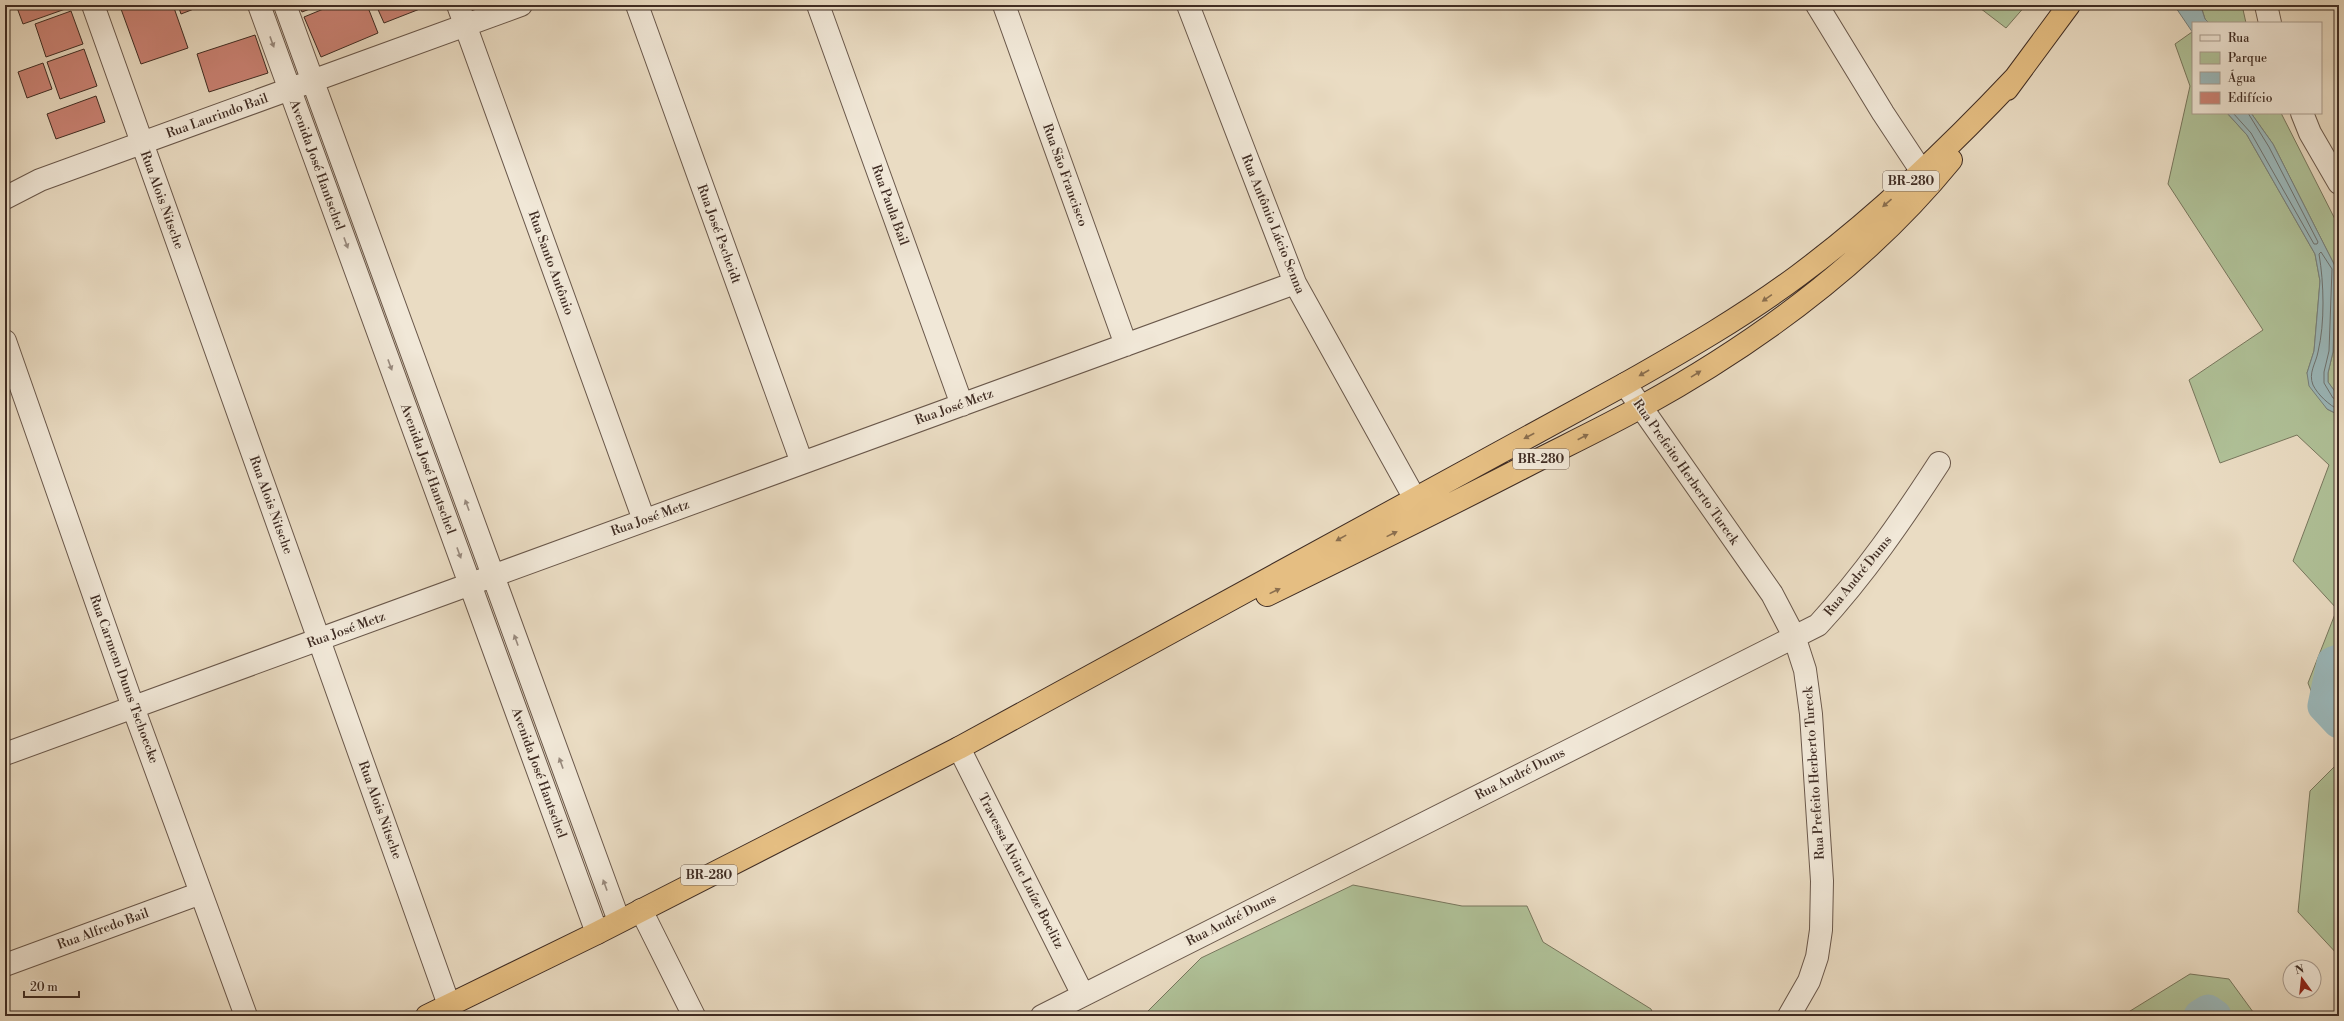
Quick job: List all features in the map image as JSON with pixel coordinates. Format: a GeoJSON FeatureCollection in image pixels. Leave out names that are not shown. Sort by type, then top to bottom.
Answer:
{"type":"FeatureCollection","features":[{"type":"Feature","properties":{"kind":"highway","name":"BR-280"},"geometry":{"type":"LineString","coordinates":[[989,732],[1425,518],[1641,407],[1727,355],[1768,327],[1835,277],[1874,243],[1926,190],[2015,78],[2069,5]]}},
{"type":"Feature","properties":{"kind":"highway","name":"BR-280"},"geometry":{"type":"LineString","coordinates":[[428,1016],[597,933],[959,748],[1625,384],[1721,328],[1799,276],[1922,172],[2015,78]]}},
{"type":"Feature","properties":{"kind":"street","name":"Rua Alois Nitsche"},"geometry":{"type":"LineString","coordinates":[[93,5],[449,1005]]}},
{"type":"Feature","properties":{"kind":"street","name":"Avenida José Hantschel"},"geometry":{"type":"LineString","coordinates":[[259,5],[597,933]]}},
{"type":"Feature","properties":{"kind":"street","name":"Avenida José Hantschel"},"geometry":{"type":"LineString","coordinates":[[285,5],[619,921]]}},
{"type":"Feature","properties":{"kind":"street","name":"Rua Santo Antônio"},"geometry":{"type":"LineString","coordinates":[[458,5],[644,520]]}},
{"type":"Feature","properties":{"kind":"street","name":"Rua Laurindo Bail"},"geometry":{"type":"LineString","coordinates":[[5,198],[40,180],[521,5]]}},
{"type":"Feature","properties":{"kind":"street","name":"Rua José Pscheidt"},"geometry":{"type":"LineString","coordinates":[[637,5],[802,463]]}},
{"type":"Feature","properties":{"kind":"street","name":"Rua Paula Bail"},"geometry":{"type":"LineString","coordinates":[[818,5],[962,404]]}},
{"type":"Feature","properties":{"kind":"street","name":"Rua São Francisco"},"geometry":{"type":"LineString","coordinates":[[1004,5],[1126,345]]}},
{"type":"Feature","properties":{"kind":"street","name":"Rua Antônio Lúcio Senna"},"geometry":{"type":"LineString","coordinates":[[1188,5],[1295,283],[1416,498],[1425,518]]}},
{"type":"Feature","properties":{"kind":"street"},"geometry":{"type":"LineString","coordinates":[[1817,5],[1883,113],[1922,172]]}},
{"type":"Feature","properties":{"kind":"street"},"geometry":{"type":"LineString","coordinates":[[2266,5],[2270,22]]}},
{"type":"Feature","properties":{"kind":"street"},"geometry":{"type":"LineString","coordinates":[[2302,114],[2310,132],[2339,183]]}},
{"type":"Feature","properties":{"kind":"street","name":"Rua José Metz"},"geometry":{"type":"LineString","coordinates":[[5,754],[1295,283]]}},
{"type":"Feature","properties":{"kind":"street","name":"Rua Carmem Dums Tschoecke"},"geometry":{"type":"LineString","coordinates":[[5,341],[134,707],[246,1016]]}},
{"type":"Feature","properties":{"kind":"street","name":"Rua Prefeito Herberto Tureck"},"geometry":{"type":"LineString","coordinates":[[1625,384],[1772,594],[1794,636],[1805,670],[1809,690],[1822,909],[1817,957],[1809,980],[1789,1016]]}},
{"type":"Feature","properties":{"kind":"street","name":"Rua André Dums"},"geometry":{"type":"LineString","coordinates":[[1042,1016],[1818,625],[1842,599],[1894,532],[1939,463]]}},
{"type":"Feature","properties":{"kind":"street","name":"Travessa Alvine Luíze Boelitz"},"geometry":{"type":"LineString","coordinates":[[959,748],[1083,995]]}},
{"type":"Feature","properties":{"kind":"street","name":"Rua Alfredo Bail"},"geometry":{"type":"LineString","coordinates":[[5,965],[201,893]]}},
{"type":"Feature","properties":{"kind":"street"},"geometry":{"type":"LineString","coordinates":[[641,910],[694,1016]]}},
{"type":"Feature","properties":{"kind":"green space"},"geometry":{"type":"Polygon","coordinates":[[[1976,5],[2026,5],[2006,28],[1976,5]]]}},
{"type":"Feature","properties":{"kind":"green space"},"geometry":{"type":"Polygon","coordinates":[[[2205,5],[2242,5],[2246,22],[2208,22],[2205,19],[2202,9],[2205,5]]]}},
{"type":"Feature","properties":{"kind":"green space"},"geometry":{"type":"Polygon","coordinates":[[[2192,32],[2192,114],[2228,114],[2247,135],[2315,254],[2320,281],[2314,351],[2307,373],[2327,409],[2339,415],[2339,737],[2320,714],[2308,683],[2337,609],[2293,561],[2329,465],[2297,435],[2220,463],[2189,380],[2263,330],[2168,184],[2190,86],[2175,44],[2192,32]]]}},
{"type":"Feature","properties":{"kind":"green space"},"geometry":{"type":"Polygon","coordinates":[[[2252,114],[2282,114],[2339,227],[2339,397],[2328,382],[2328,373],[2333,352],[2336,268],[2273,144],[2252,114]]]}},
{"type":"Feature","properties":{"kind":"green space"},"geometry":{"type":"Polygon","coordinates":[[[2339,762],[2339,956],[2298,912],[2310,791],[2339,762]]]}},
{"type":"Feature","properties":{"kind":"green space"},"geometry":{"type":"Polygon","coordinates":[[[1353,885],[1462,906],[1527,906],[1543,942],[1651,1009],[1654,1016],[1143,1016],[1201,958],[1353,885]]]}},
{"type":"Feature","properties":{"kind":"green space"},"geometry":{"type":"Polygon","coordinates":[[[2190,974],[2229,979],[2256,1016],[2122,1016],[2190,974]]]}},
{"type":"Feature","properties":{"kind":"water"},"geometry":{"type":"Polygon","coordinates":[[[2174,5],[2205,5],[2202,10],[2205,19],[2208,22],[2192,22],[2192,32],[2174,5]]]}},
{"type":"Feature","properties":{"kind":"water"},"geometry":{"type":"Polygon","coordinates":[[[2228,114],[2252,114],[2273,144],[2336,268],[2333,352],[2328,373],[2328,382],[2339,397],[2339,415],[2327,409],[2309,386],[2307,373],[2314,351],[2320,281],[2315,254],[2247,135],[2228,114]]]}},
{"type":"Feature","properties":{"kind":"building"},"geometry":{"type":"Polygon","coordinates":[[[16,5],[70,5],[71,7],[23,24],[16,5]]]}},
{"type":"Feature","properties":{"kind":"building"},"geometry":{"type":"Polygon","coordinates":[[[133,5],[173,5],[188,48],[141,64],[121,9],[133,5]]]}},
{"type":"Feature","properties":{"kind":"building"},"geometry":{"type":"Polygon","coordinates":[[[178,5],[204,5],[181,14],[178,5]]]}},
{"type":"Feature","properties":{"kind":"building"},"geometry":{"type":"Polygon","coordinates":[[[299,5],[320,5],[302,12],[299,5]]]}},
{"type":"Feature","properties":{"kind":"building"},"geometry":{"type":"Polygon","coordinates":[[[333,5],[367,5],[378,33],[321,57],[304,17],[333,5]]]}},
{"type":"Feature","properties":{"kind":"building"},"geometry":{"type":"Polygon","coordinates":[[[376,5],[430,5],[384,23],[376,5]]]}},
{"type":"Feature","properties":{"kind":"building"},"geometry":{"type":"Polygon","coordinates":[[[71,11],[83,44],[46,57],[35,24],[71,11]]]}},
{"type":"Feature","properties":{"kind":"building"},"geometry":{"type":"Polygon","coordinates":[[[255,35],[268,73],[209,92],[197,54],[255,35]]]}},
{"type":"Feature","properties":{"kind":"building"},"geometry":{"type":"Polygon","coordinates":[[[84,49],[97,86],[60,99],[47,62],[84,49]]]}},
{"type":"Feature","properties":{"kind":"building"},"geometry":{"type":"Polygon","coordinates":[[[43,63],[52,89],[27,98],[18,72],[43,63]]]}},
{"type":"Feature","properties":{"kind":"building"},"geometry":{"type":"Polygon","coordinates":[[[96,96],[105,122],[56,139],[47,114],[96,96]]]}},
{"type":"Feature","properties":{"kind":"waterway"},"geometry":{"type":"LineString","coordinates":[[2339,661],[2333,663],[2324,706],[2339,722]]}},
{"type":"Feature","properties":{"kind":"waterway"},"geometry":{"type":"LineString","coordinates":[[2200,1016],[2208,1011],[2215,1016]]}}]}
